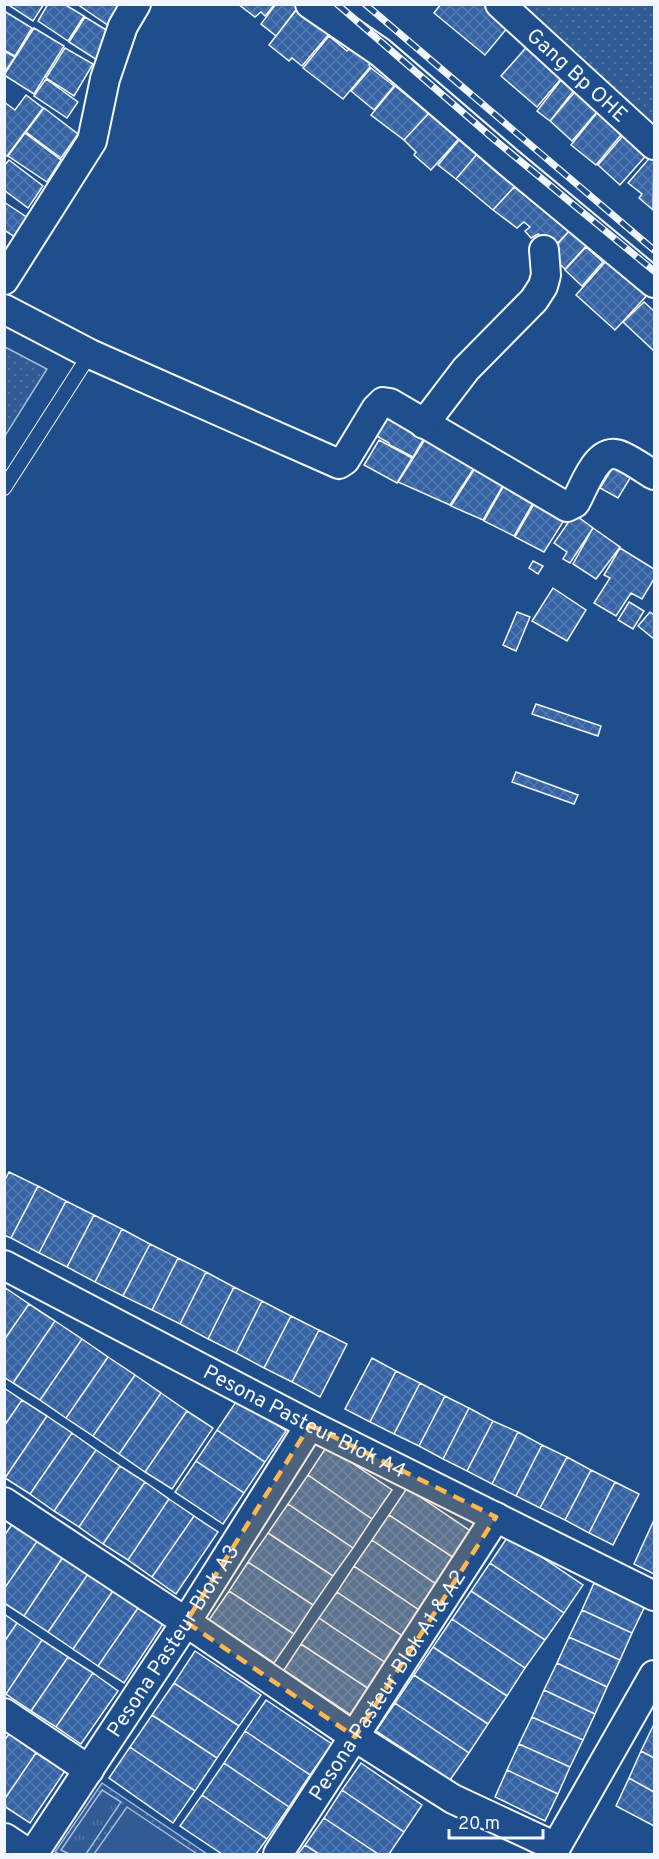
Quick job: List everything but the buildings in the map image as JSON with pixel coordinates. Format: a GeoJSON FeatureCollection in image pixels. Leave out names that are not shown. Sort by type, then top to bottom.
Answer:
{"type":"FeatureCollection","features":[{"type":"Feature","properties":{"kind":"street"},"geometry":{"type":"LineString","coordinates":[[4,280],[92,141],[105,79],[123,26],[136,4]]}},
{"type":"Feature","properties":{"kind":"street"},"geometry":{"type":"LineString","coordinates":[[310,4],[380,52],[654,283]]}},
{"type":"Feature","properties":{"kind":"street","name":"Gang Bp OHE"},"geometry":{"type":"LineString","coordinates":[[500,4],[654,145]]}},
{"type":"Feature","properties":{"kind":"street"},"geometry":{"type":"LineString","coordinates":[[424,424],[466,369],[534,300],[543,286],[546,275],[544,250]]}},
{"type":"Feature","properties":{"kind":"street"},"geometry":{"type":"LineString","coordinates":[[4,309],[90,354],[339,464],[345,460],[376,409],[383,402],[390,403],[567,507],[575,503],[598,459],[609,453],[620,455],[654,475]]}},
{"type":"Feature","properties":{"kind":"street","name":"Pesona Pasteur Blok A4"},"geometry":{"type":"LineString","coordinates":[[4,1265],[310,1425],[654,1596]]}},
{"type":"Feature","properties":{"kind":"street","name":"Pesona Pasteur Blok A3"},"geometry":{"type":"LineString","coordinates":[[31,1854],[186,1622],[310,1425]]}},
{"type":"Feature","properties":{"kind":"street"},"geometry":{"type":"LineString","coordinates":[[4,1502],[355,1737],[453,1799],[556,1846],[654,1675]]}},
{"type":"Feature","properties":{"kind":"street","name":"Pesona Pasteur Blok A1 & A2"},"geometry":{"type":"LineString","coordinates":[[278,1854],[496,1517]]}},
{"type":"Feature","properties":{"kind":"street"},"geometry":{"type":"LineString","coordinates":[[4,1713],[89,1770]]}},
{"type":"Feature","properties":{"kind":"street"},"geometry":{"type":"LineString","coordinates":[[4,1838],[31,1854]]}},
{"type":"Feature","properties":{"kind":"lane"},"geometry":{"type":"LineString","coordinates":[[4,488],[90,354]]}},
{"type":"Feature","properties":{"kind":"highlighted area"},"geometry":{"type":"Polygon","coordinates":[[[310,1425],[496,1517],[355,1737],[186,1622],[310,1425]]]}},
{"type":"Feature","properties":{"kind":"green space"},"geometry":{"type":"Polygon","coordinates":[[[506,5],[654,5],[654,139],[506,5]]]}},
{"type":"Feature","properties":{"kind":"green space"},"geometry":{"type":"Polygon","coordinates":[[[5,347],[47,369],[5,436],[5,347]]]}},
{"type":"Feature","properties":{"kind":"green space"},"geometry":{"type":"Polygon","coordinates":[[[102,1783],[207,1854],[59,1854],[55,1852],[102,1783]]]}},
{"type":"Feature","properties":{"kind":"green space"},"geometry":{"type":"Polygon","coordinates":[[[102,1790],[121,1802],[86,1854],[69,1854],[61,1850],[102,1790]]]}},
{"type":"Feature","properties":{"kind":"green space"},"geometry":{"type":"Polygon","coordinates":[[[127,1807],[197,1854],[94,1854],[127,1807]]]}},
{"type":"Feature","properties":{"kind":"railway"},"geometry":{"type":"LineString","coordinates":[[337,4],[496,141],[654,271]]}},
{"type":"Feature","properties":{"kind":"railway"},"geometry":{"type":"LineString","coordinates":[[365,4],[654,250]]}}]}
